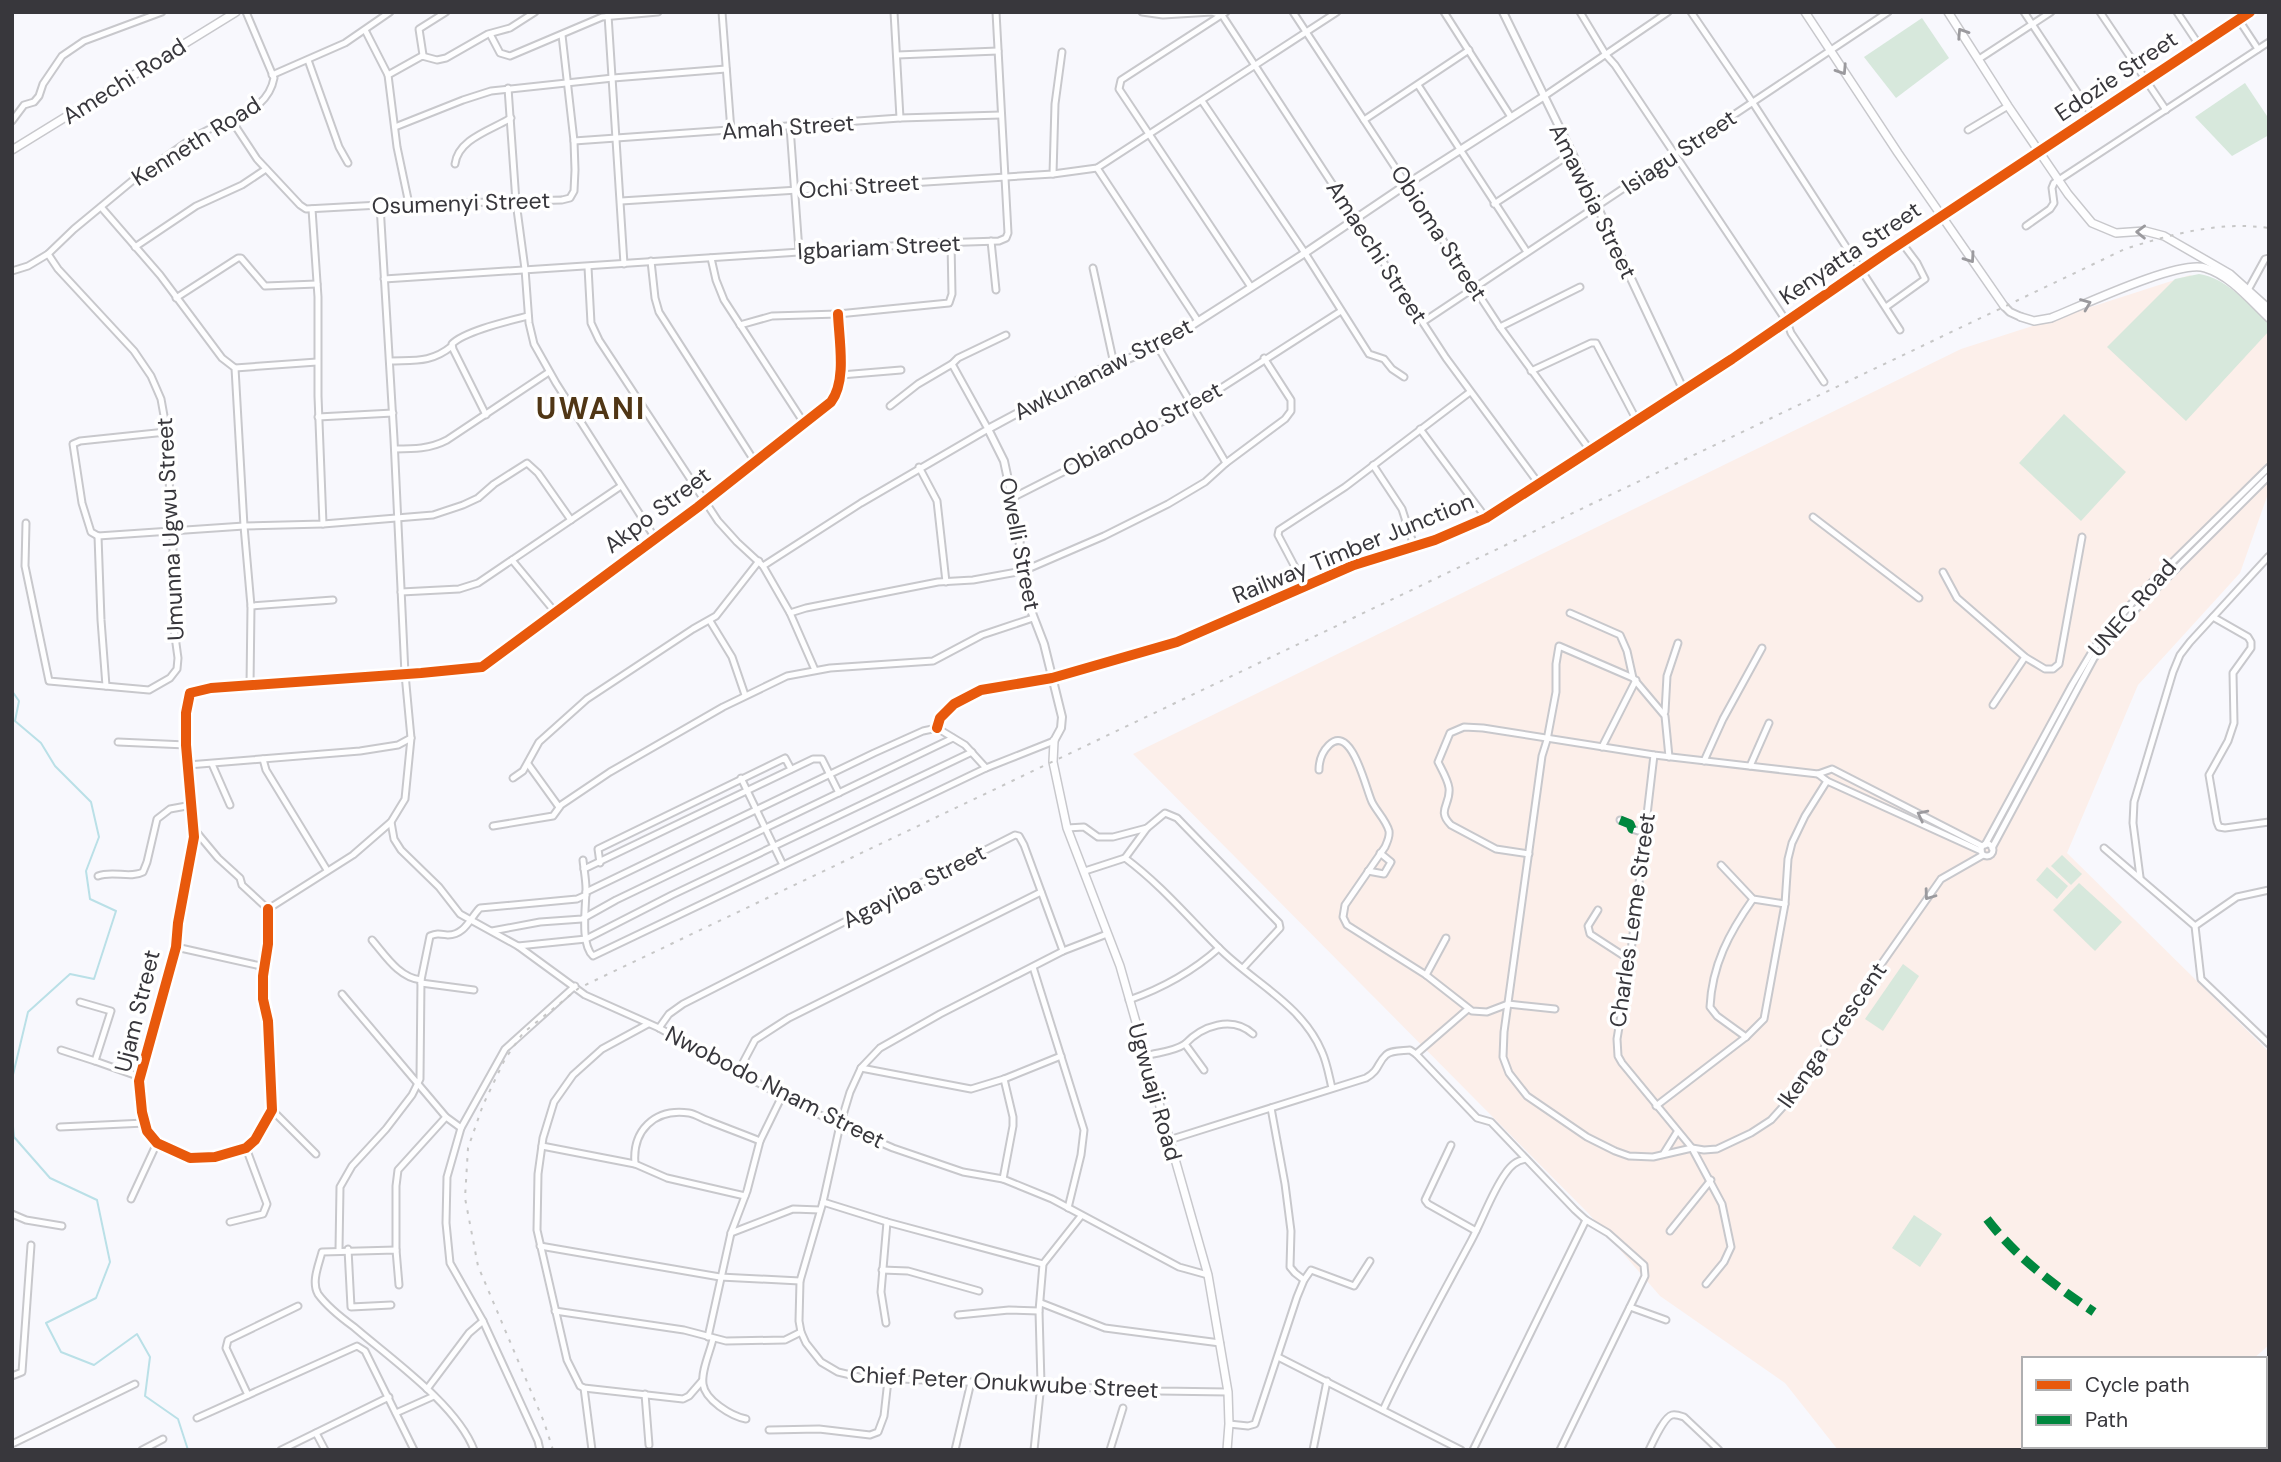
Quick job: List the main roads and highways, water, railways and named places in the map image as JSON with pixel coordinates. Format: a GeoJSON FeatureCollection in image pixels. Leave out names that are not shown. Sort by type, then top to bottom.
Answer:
{"type":"FeatureCollection","features":[{"type":"Feature","properties":{"kind":"main road","name":"Amechi Road"},"geometry":{"type":"LineString","coordinates":[[12,149],[236,12]]}},
{"type":"Feature","properties":{"kind":"main road"},"geometry":{"type":"LineString","coordinates":[[1805,12],[1941,217],[2004,306]]}},
{"type":"Feature","properties":{"kind":"main road"},"geometry":{"type":"LineString","coordinates":[[1948,12],[2008,106],[2088,219],[2097,227],[2116,233],[2153,233],[2164,236],[2230,274],[2269,309]]}},
{"type":"Feature","properties":{"kind":"main road"},"geometry":{"type":"LineString","coordinates":[[2198,266],[2203,258]]}},
{"type":"Feature","properties":{"kind":"main road"},"geometry":{"type":"LineString","coordinates":[[2021,317],[2034,321],[2051,318],[2169,271],[2185,266],[2198,266],[2229,281],[2269,318]]}},
{"type":"Feature","properties":{"kind":"main road","name":"Ugwuaji Road"},"geometry":{"type":"LineString","coordinates":[[1054,741],[1052,757],[1067,828],[1120,966],[1208,1275],[1228,1392],[1227,1450]]}},
{"type":"Feature","properties":{"kind":"waterway"},"geometry":{"type":"LineString","coordinates":[[12,691],[19,701],[15,721],[41,743],[55,766],[91,802],[99,837],[86,871],[90,899],[116,911],[94,979],[70,974],[28,1012],[12,1079]]}},
{"type":"Feature","properties":{"kind":"waterway"},"geometry":{"type":"LineString","coordinates":[[12,1116],[14,1137],[50,1178],[97,1200],[110,1262],[96,1298],[46,1323],[61,1352],[94,1365],[137,1334],[150,1357],[145,1396],[178,1419],[188,1450]]}},
{"type":"Feature","properties":{"kind":"railway"},"geometry":{"type":"LineString","coordinates":[[553,1450],[544,1422],[478,1266],[465,1198],[468,1148],[483,1105],[505,1059],[523,1033],[579,988],[2125,249],[2160,238],[2214,228],[2269,228]]}},
{"type":"Feature","properties":{"kind":"district","name":"UWANI"},"geometry":{"type":"Point","coordinates":[591,408]}}]}
